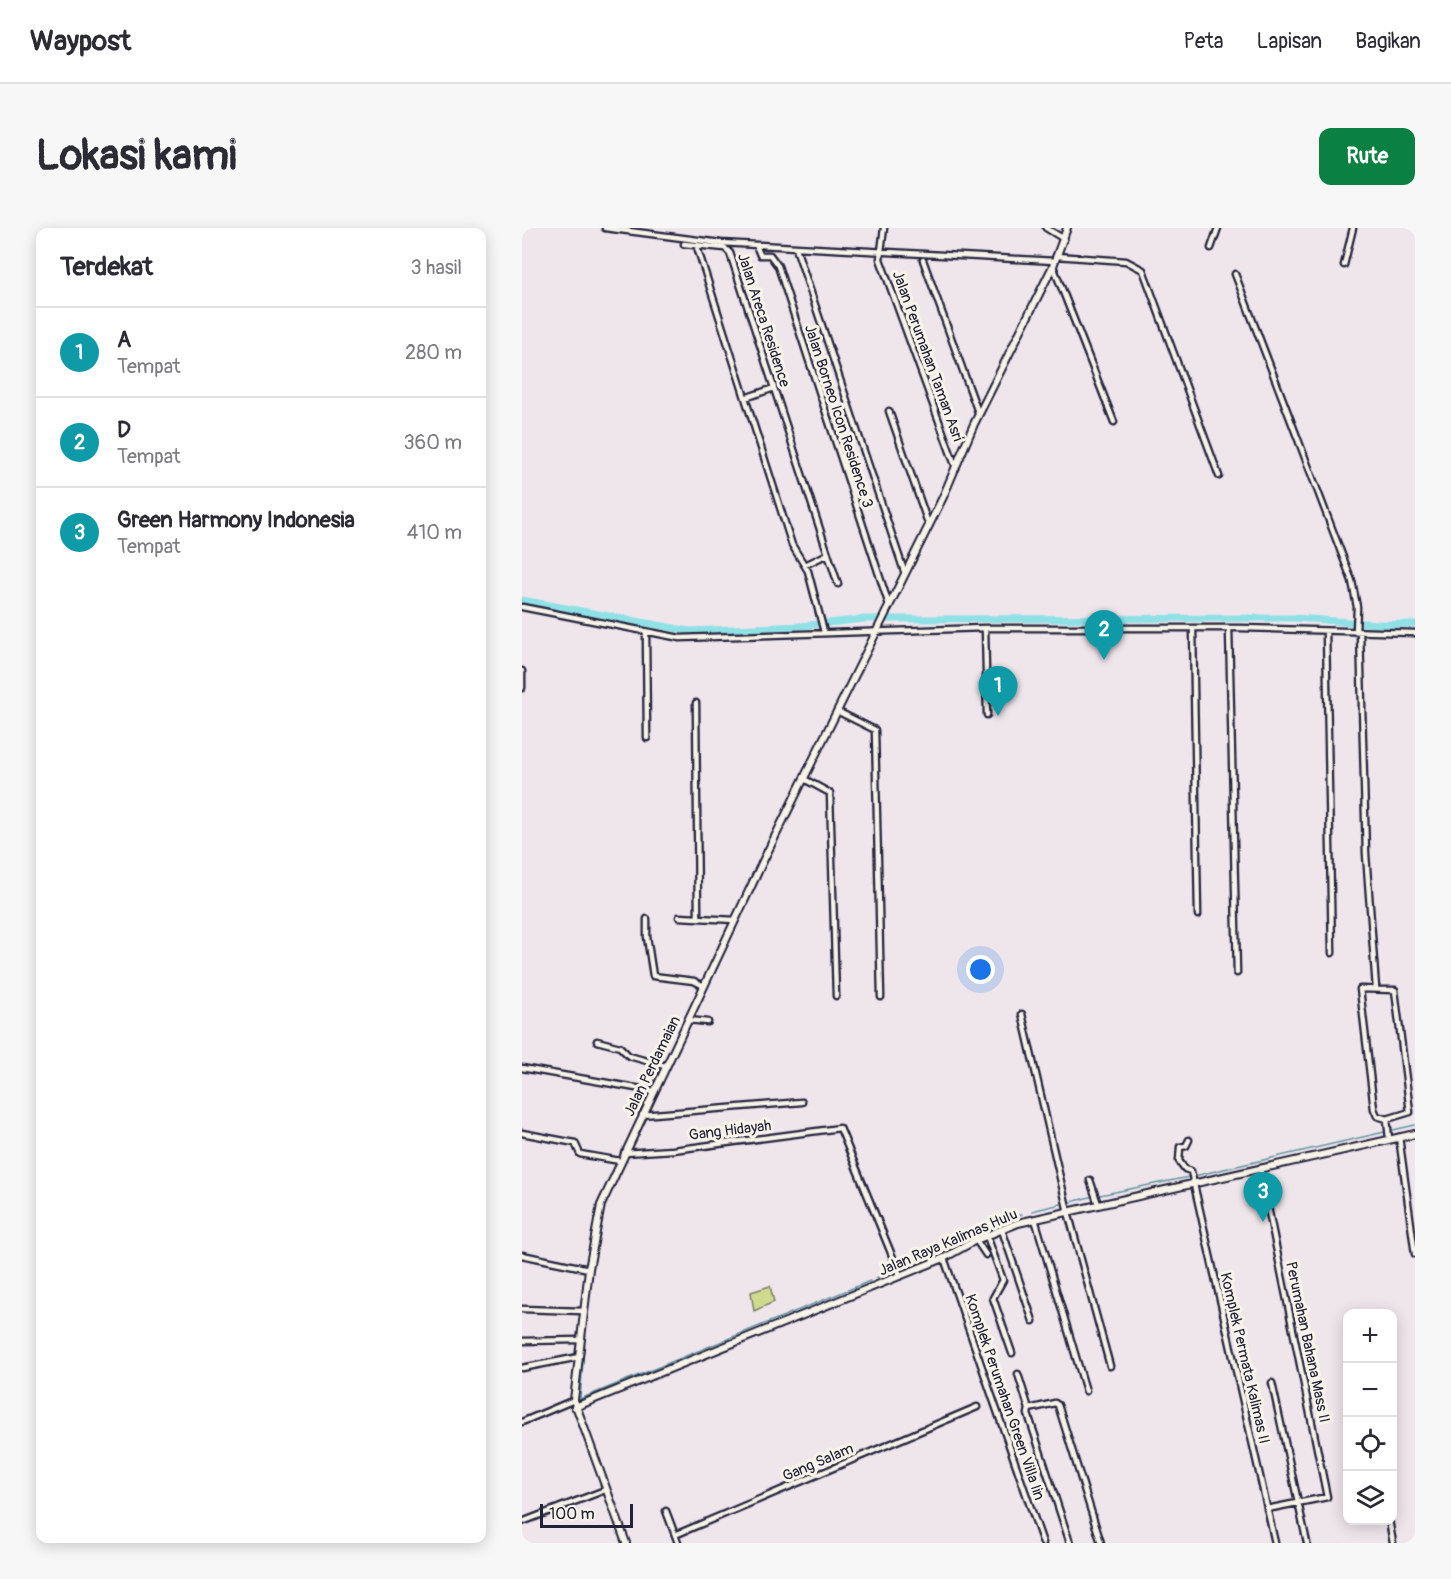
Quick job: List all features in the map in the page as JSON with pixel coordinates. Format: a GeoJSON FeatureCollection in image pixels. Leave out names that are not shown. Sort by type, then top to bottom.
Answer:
{"type":"FeatureCollection","features":[{"type":"Feature","properties":{"kind":"street"},"geometry":{"type":"LineString","coordinates":[[605,228],[756,245],[1055,261],[1126,261],[1143,270],[1219,476]]}},
{"type":"Feature","properties":{"kind":"street"},"geometry":{"type":"LineString","coordinates":[[880,251],[884,228]]}},
{"type":"Feature","properties":{"kind":"street"},"geometry":{"type":"LineString","coordinates":[[1046,228],[1062,238]]}},
{"type":"Feature","properties":{"kind":"street","name":"Jalan Perdamaian"},"geometry":{"type":"LineString","coordinates":[[626,1543],[575,1403],[583,1311],[601,1205],[735,920],[929,526],[979,415],[1055,261],[1067,228]]}},
{"type":"Feature","properties":{"kind":"street"},"geometry":{"type":"LineString","coordinates":[[1211,248],[1218,228]]}},
{"type":"Feature","properties":{"kind":"street"},"geometry":{"type":"LineString","coordinates":[[1344,265],[1353,228]]}},
{"type":"Feature","properties":{"kind":"street"},"geometry":{"type":"LineString","coordinates":[[684,244],[697,247],[792,545],[799,560],[805,565],[825,632]]}},
{"type":"Feature","properties":{"kind":"street","name":"Jalan Borneo Icon Residence 3"},"geometry":{"type":"LineString","coordinates":[[756,245],[760,255],[770,255],[778,266],[889,605]]}},
{"type":"Feature","properties":{"kind":"street","name":"Jalan Areca Residence"},"geometry":{"type":"LineString","coordinates":[[697,247],[729,250],[838,584]]}},
{"type":"Feature","properties":{"kind":"street","name":"Jalan Borneo Icon Residence 3"},"geometry":{"type":"LineString","coordinates":[[797,251],[904,574]]}},
{"type":"Feature","properties":{"kind":"street","name":"Jalan Perumahan Taman Asri"},"geometry":{"type":"LineString","coordinates":[[880,251],[880,259],[956,468]]}},
{"type":"Feature","properties":{"kind":"street"},"geometry":{"type":"LineString","coordinates":[[923,260],[979,415]]}},
{"type":"Feature","properties":{"kind":"street"},"geometry":{"type":"LineString","coordinates":[[1055,261],[1114,422]]}},
{"type":"Feature","properties":{"kind":"street"},"geometry":{"type":"LineString","coordinates":[[1235,274],[1352,581],[1357,616],[1366,854],[1376,988]]}},
{"type":"Feature","properties":{"kind":"street"},"geometry":{"type":"LineString","coordinates":[[745,398],[774,388]]}},
{"type":"Feature","properties":{"kind":"street"},"geometry":{"type":"LineString","coordinates":[[889,411],[929,526]]}},
{"type":"Feature","properties":{"kind":"street"},"geometry":{"type":"LineString","coordinates":[[805,565],[828,554]]}},
{"type":"Feature","properties":{"kind":"street"},"geometry":{"type":"LineString","coordinates":[[522,608],[646,633],[698,638],[878,628],[1229,629],[1415,633]]}},
{"type":"Feature","properties":{"kind":"street"},"geometry":{"type":"LineString","coordinates":[[985,628],[987,715]]}},
{"type":"Feature","properties":{"kind":"street"},"geometry":{"type":"LineString","coordinates":[[1193,629],[1198,915]]}},
{"type":"Feature","properties":{"kind":"street"},"geometry":{"type":"LineString","coordinates":[[1229,629],[1237,972]]}},
{"type":"Feature","properties":{"kind":"street"},"geometry":{"type":"LineString","coordinates":[[1326,631],[1332,953]]}},
{"type":"Feature","properties":{"kind":"street"},"geometry":{"type":"LineString","coordinates":[[646,633],[647,738]]}},
{"type":"Feature","properties":{"kind":"street"},"geometry":{"type":"LineString","coordinates":[[522,671],[522,688]]}},
{"type":"Feature","properties":{"kind":"street"},"geometry":{"type":"LineString","coordinates":[[696,704],[698,918]]}},
{"type":"Feature","properties":{"kind":"street"},"geometry":{"type":"LineString","coordinates":[[837,711],[875,730],[881,997]]}},
{"type":"Feature","properties":{"kind":"street"},"geometry":{"type":"LineString","coordinates":[[804,779],[830,793],[836,996]]}},
{"type":"Feature","properties":{"kind":"street"},"geometry":{"type":"LineString","coordinates":[[679,917],[735,920]]}},
{"type":"Feature","properties":{"kind":"street"},"geometry":{"type":"LineString","coordinates":[[647,920],[652,976],[694,981],[704,986]]}},
{"type":"Feature","properties":{"kind":"street"},"geometry":{"type":"LineString","coordinates":[[1360,989],[1395,990],[1410,1112],[1387,1119],[1379,1118],[1374,1109],[1360,989]]}},
{"type":"Feature","properties":{"kind":"street"},"geometry":{"type":"LineString","coordinates":[[1022,1014],[1068,1212],[1110,1366]]}},
{"type":"Feature","properties":{"kind":"street"},"geometry":{"type":"LineString","coordinates":[[688,1020],[708,1022]]}},
{"type":"Feature","properties":{"kind":"street"},"geometry":{"type":"LineString","coordinates":[[597,1041],[620,1047],[629,1056],[665,1066]]}},
{"type":"Feature","properties":{"kind":"street"},"geometry":{"type":"LineString","coordinates":[[522,1068],[653,1091]]}},
{"type":"Feature","properties":{"kind":"street"},"geometry":{"type":"LineString","coordinates":[[642,1115],[802,1102]]}},
{"type":"Feature","properties":{"kind":"street"},"geometry":{"type":"LineString","coordinates":[[1387,1119],[1388,1134]]}},
{"type":"Feature","properties":{"kind":"street","name":"Gang Hidayah"},"geometry":{"type":"LineString","coordinates":[[624,1153],[673,1150],[840,1128],[900,1275]]}},
{"type":"Feature","properties":{"kind":"street"},"geometry":{"type":"LineString","coordinates":[[522,1133],[575,1143],[580,1154],[620,1161]]}},
{"type":"Feature","properties":{"kind":"street","name":"Jalan Raya Kalimas Hulu"},"geometry":{"type":"LineString","coordinates":[[575,1403],[944,1258],[976,1240],[1035,1219],[1193,1178],[1260,1167],[1388,1134],[1399,1137],[1415,1134]]}},
{"type":"Feature","properties":{"kind":"street"},"geometry":{"type":"LineString","coordinates":[[1399,1137],[1415,1254]]}},
{"type":"Feature","properties":{"kind":"street","name":"Komplek Permata Kalimas II"},"geometry":{"type":"LineString","coordinates":[[1189,1140],[1186,1146],[1180,1148],[1179,1161],[1193,1178],[1275,1543]]}},
{"type":"Feature","properties":{"kind":"street","name":"Perumahan Bahana Mass II"},"geometry":{"type":"LineString","coordinates":[[1260,1167],[1327,1497],[1267,1509]]}},
{"type":"Feature","properties":{"kind":"street"},"geometry":{"type":"LineString","coordinates":[[1089,1180],[1098,1204]]}},
{"type":"Feature","properties":{"kind":"street"},"geometry":{"type":"LineString","coordinates":[[1035,1219],[1086,1391]]}},
{"type":"Feature","properties":{"kind":"street"},"geometry":{"type":"LineString","coordinates":[[1002,1230],[1033,1321]]}},
{"type":"Feature","properties":{"kind":"street"},"geometry":{"type":"LineString","coordinates":[[987,1236],[1003,1280],[994,1295],[994,1301],[1012,1353]]}},
{"type":"Feature","properties":{"kind":"street"},"geometry":{"type":"LineString","coordinates":[[976,1240],[986,1255]]}},
{"type":"Feature","properties":{"kind":"street"},"geometry":{"type":"LineString","coordinates":[[522,1255],[589,1269]]}},
{"type":"Feature","properties":{"kind":"street","name":"Komplek Perumahan Green Villa Iin"},"geometry":{"type":"LineString","coordinates":[[944,1258],[1043,1543]]}},
{"type":"Feature","properties":{"kind":"street"},"geometry":{"type":"LineString","coordinates":[[522,1309],[583,1311]]}},
{"type":"Feature","properties":{"kind":"street"},"geometry":{"type":"LineString","coordinates":[[522,1341],[580,1340]]}},
{"type":"Feature","properties":{"kind":"street"},"geometry":{"type":"LineString","coordinates":[[522,1368],[579,1357]]}},
{"type":"Feature","properties":{"kind":"street"},"geometry":{"type":"LineString","coordinates":[[1018,1374],[1070,1543]]}},
{"type":"Feature","properties":{"kind":"street"},"geometry":{"type":"LineString","coordinates":[[1272,1383],[1307,1543]]}},
{"type":"Feature","properties":{"kind":"street"},"geometry":{"type":"LineString","coordinates":[[522,1422],[575,1403]]}},
{"type":"Feature","properties":{"kind":"street"},"geometry":{"type":"LineString","coordinates":[[1029,1409],[1054,1403],[1058,1405],[1101,1543]]}},
{"type":"Feature","properties":{"kind":"street","name":"Gang Salam"},"geometry":{"type":"LineString","coordinates":[[675,1535],[977,1407]]}},
{"type":"Feature","properties":{"kind":"street"},"geometry":{"type":"LineString","coordinates":[[522,1522],[605,1490]]}},
{"type":"Feature","properties":{"kind":"street"},"geometry":{"type":"LineString","coordinates":[[666,1511],[678,1543]]}},
{"type":"Feature","properties":{"kind":"street"},"geometry":{"type":"LineString","coordinates":[[1390,1525],[1393,1543]]}},
{"type":"Feature","properties":{"kind":"green space"},"geometry":{"type":"Polygon","coordinates":[[[770,1286],[774,1302],[754,1311],[751,1292],[770,1286]]]}},
{"type":"Feature","properties":{"kind":"waterway"},"geometry":{"type":"LineString","coordinates":[[522,600],[690,631],[800,626],[865,619],[1295,618],[1370,624],[1415,624]]}},
{"type":"Feature","properties":{"kind":"waterway"},"geometry":{"type":"LineString","coordinates":[[1194,1176],[1415,1125]]}},
{"type":"Feature","properties":{"kind":"waterway"},"geometry":{"type":"LineString","coordinates":[[1100,1195],[1189,1177]]}},
{"type":"Feature","properties":{"kind":"waterway"},"geometry":{"type":"LineString","coordinates":[[1071,1202],[1090,1197]]}},
{"type":"Feature","properties":{"kind":"waterway"},"geometry":{"type":"LineString","coordinates":[[1032,1211],[1061,1204]]}},
{"type":"Feature","properties":{"kind":"waterway"},"geometry":{"type":"LineString","coordinates":[[902,1266],[1022,1214]]}},
{"type":"Feature","properties":{"kind":"waterway"},"geometry":{"type":"LineString","coordinates":[[876,1278],[893,1270]]}},
{"type":"Feature","properties":{"kind":"waterway"},"geometry":{"type":"LineString","coordinates":[[585,1335],[580,1399],[870,1281]]}},
{"type":"Feature","properties":{"kind":"place","name":"D"},"geometry":{"type":"Point","coordinates":[1104,660]}},
{"type":"Feature","properties":{"kind":"place","name":"A"},"geometry":{"type":"Point","coordinates":[998,716]}},
{"type":"Feature","properties":{"kind":"place","name":"Green Harmony Indonesia"},"geometry":{"type":"Point","coordinates":[1263,1222]}}]}
